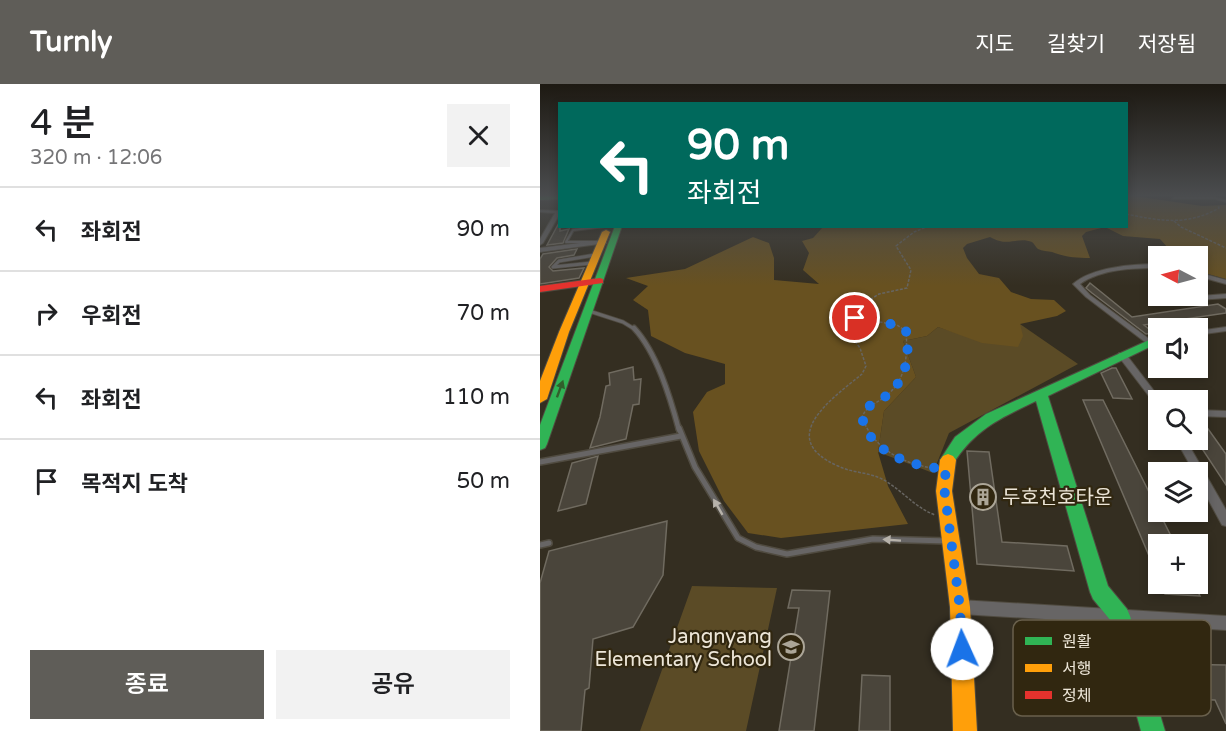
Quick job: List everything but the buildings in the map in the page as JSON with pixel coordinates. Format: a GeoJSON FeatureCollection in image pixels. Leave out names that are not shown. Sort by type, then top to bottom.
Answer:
{"type":"FeatureCollection","features":[{"type":"Feature","properties":{"kind":"main road"},"geometry":{"type":"LineString","coordinates":[[540,399],[606,228]]}},
{"type":"Feature","properties":{"kind":"main road"},"geometry":{"type":"LineString","coordinates":[[540,444],[618,228]]}},
{"type":"Feature","properties":{"kind":"main road"},"geometry":{"type":"LineString","coordinates":[[540,289],[600,280]]}},
{"type":"Feature","properties":{"kind":"main road"},"geometry":{"type":"LineString","coordinates":[[965,731],[960,608],[944,487],[946,469],[956,444],[970,430],[991,417],[1148,343]]}},
{"type":"Feature","properties":{"kind":"main road"},"geometry":{"type":"LineString","coordinates":[[1041,394],[1100,592],[1121,620]]}},
{"type":"Feature","properties":{"kind":"main road"},"geometry":{"type":"LineString","coordinates":[[1149,716],[1153,731]]}},
{"type":"Feature","properties":{"kind":"street"},"geometry":{"type":"LineString","coordinates":[[540,243],[553,225]]}},
{"type":"Feature","properties":{"kind":"street"},"geometry":{"type":"LineString","coordinates":[[540,250],[598,250]]}},
{"type":"Feature","properties":{"kind":"street"},"geometry":{"type":"LineString","coordinates":[[1148,265],[1087,277],[1076,284],[1088,296],[1148,338]]}},
{"type":"Feature","properties":{"kind":"street"},"geometry":{"type":"LineString","coordinates":[[1208,277],[1226,282]]}},
{"type":"Feature","properties":{"kind":"street"},"geometry":{"type":"LineString","coordinates":[[1208,297],[1226,296]]}},
{"type":"Feature","properties":{"kind":"street"},"geometry":{"type":"LineString","coordinates":[[1208,331],[1226,329]]}},
{"type":"Feature","properties":{"kind":"street"},"geometry":{"type":"LineString","coordinates":[[1122,356],[1149,390]]}},
{"type":"Feature","properties":{"kind":"street"},"geometry":{"type":"LineString","coordinates":[[1208,413],[1226,414]]}},
{"type":"Feature","properties":{"kind":"street"},"geometry":{"type":"LineString","coordinates":[[1187,450],[1226,521]]}},
{"type":"Feature","properties":{"kind":"street"},"geometry":{"type":"LineString","coordinates":[[960,608],[1191,620]]}},
{"type":"Feature","properties":{"kind":"street"},"geometry":{"type":"LineString","coordinates":[[1211,621],[1226,622]]}},
{"type":"Feature","properties":{"kind":"lane"},"geometry":{"type":"LineString","coordinates":[[590,228],[573,230],[567,244],[598,250]]}},
{"type":"Feature","properties":{"kind":"lane"},"geometry":{"type":"LineString","coordinates":[[598,250],[553,267],[559,261],[598,250]]}},
{"type":"Feature","properties":{"kind":"lane"},"geometry":{"type":"LineString","coordinates":[[588,311],[623,322],[635,329],[667,388],[681,436],[695,468],[738,538],[756,547],[787,554],[873,539],[951,540]]}},
{"type":"Feature","properties":{"kind":"lane"},"geometry":{"type":"LineString","coordinates":[[540,462],[681,436]]}},
{"type":"Feature","properties":{"kind":"lane"},"geometry":{"type":"LineString","coordinates":[[540,545],[549,543]]}},
{"type":"Feature","properties":{"kind":"path"},"geometry":{"type":"LineString","coordinates":[[1179,225],[1226,248]]}},
{"type":"Feature","properties":{"kind":"path"},"geometry":{"type":"LineString","coordinates":[[924,228],[914,232],[897,246],[911,270],[907,288],[879,294],[839,319],[855,339],[866,362],[865,369],[860,377],[823,407],[810,425],[808,434],[810,445],[837,466],[875,476],[927,513],[947,514]]}},
{"type":"Feature","properties":{"kind":"path"},"geometry":{"type":"LineString","coordinates":[[843,316],[897,325],[906,331],[909,345],[903,375],[888,395],[863,413],[864,423],[876,443],[889,454],[926,468],[946,469]]}},
{"type":"Feature","properties":{"kind":"shaded area"},"geometry":{"type":"Polygon","coordinates":[[[1128,225],[1226,225],[1226,279],[1208,274],[1208,246],[1166,246],[1160,239],[1123,236],[1107,228],[1128,228],[1128,225]]]}},
{"type":"Feature","properties":{"kind":"shaded area"},"geometry":{"type":"Polygon","coordinates":[[[822,228],[1101,228],[1086,232],[1082,236],[1090,258],[1070,257],[1041,250],[1032,242],[1022,240],[1002,242],[990,237],[967,244],[963,248],[967,258],[979,274],[999,278],[1011,292],[1031,299],[1054,300],[1066,311],[1057,316],[1020,324],[1023,336],[1018,347],[982,343],[938,327],[927,336],[903,341],[916,377],[884,411],[878,452],[888,486],[908,524],[781,538],[748,533],[724,501],[699,451],[693,412],[707,392],[725,384],[725,364],[685,353],[651,336],[648,310],[633,300],[648,286],[626,278],[685,269],[753,237],[769,243],[774,258],[774,280],[819,284],[803,270],[809,253],[802,241],[813,238],[822,228]]]}},
{"type":"Feature","properties":{"kind":"shaded area"},"geometry":{"type":"Polygon","coordinates":[[[1020,324],[1078,364],[949,433],[933,473],[878,452],[884,411],[916,377],[903,341],[927,336],[938,327],[960,334],[1020,324]]]}},
{"type":"Feature","properties":{"kind":"shaded area"},"geometry":{"type":"Polygon","coordinates":[[[692,586],[777,588],[746,731],[640,731],[692,586]]]}},
{"type":"Feature","properties":{"kind":"traffic: fast"},"geometry":{"type":"LineString","coordinates":[[540,444],[618,228]]}},
{"type":"Feature","properties":{"kind":"traffic: fast"},"geometry":{"type":"LineString","coordinates":[[948,460],[960,441],[991,417],[1148,344]]}},
{"type":"Feature","properties":{"kind":"traffic: fast"},"geometry":{"type":"LineString","coordinates":[[1041,394],[1100,592],[1121,620]]}},
{"type":"Feature","properties":{"kind":"traffic: fast"},"geometry":{"type":"LineString","coordinates":[[1149,716],[1153,731]]}},
{"type":"Feature","properties":{"kind":"traffic: slow"},"geometry":{"type":"LineString","coordinates":[[540,399],[564,332],[606,232]]}},
{"type":"Feature","properties":{"kind":"traffic: slow"},"geometry":{"type":"LineString","coordinates":[[948,460],[944,491],[960,607],[965,731]]}},
{"type":"Feature","properties":{"kind":"traffic: jam"},"geometry":{"type":"LineString","coordinates":[[540,289],[600,281]]}},
{"type":"Feature","properties":{"kind":"place","name":"두호천호타운"},"geometry":{"type":"Point","coordinates":[983,497]}},
{"type":"Feature","properties":{"kind":"place","name":"Jangnyang Elementary School"},"geometry":{"type":"Point","coordinates":[791,647]}},
{"type":"Feature","properties":{"kind":"route"},"geometry":{"type":"LineString","coordinates":[[855,318],[901,326],[906,331],[909,345],[903,375],[888,395],[866,409],[862,417],[876,443],[889,454],[926,468],[946,469],[944,487],[960,608],[962,649]]}}]}
